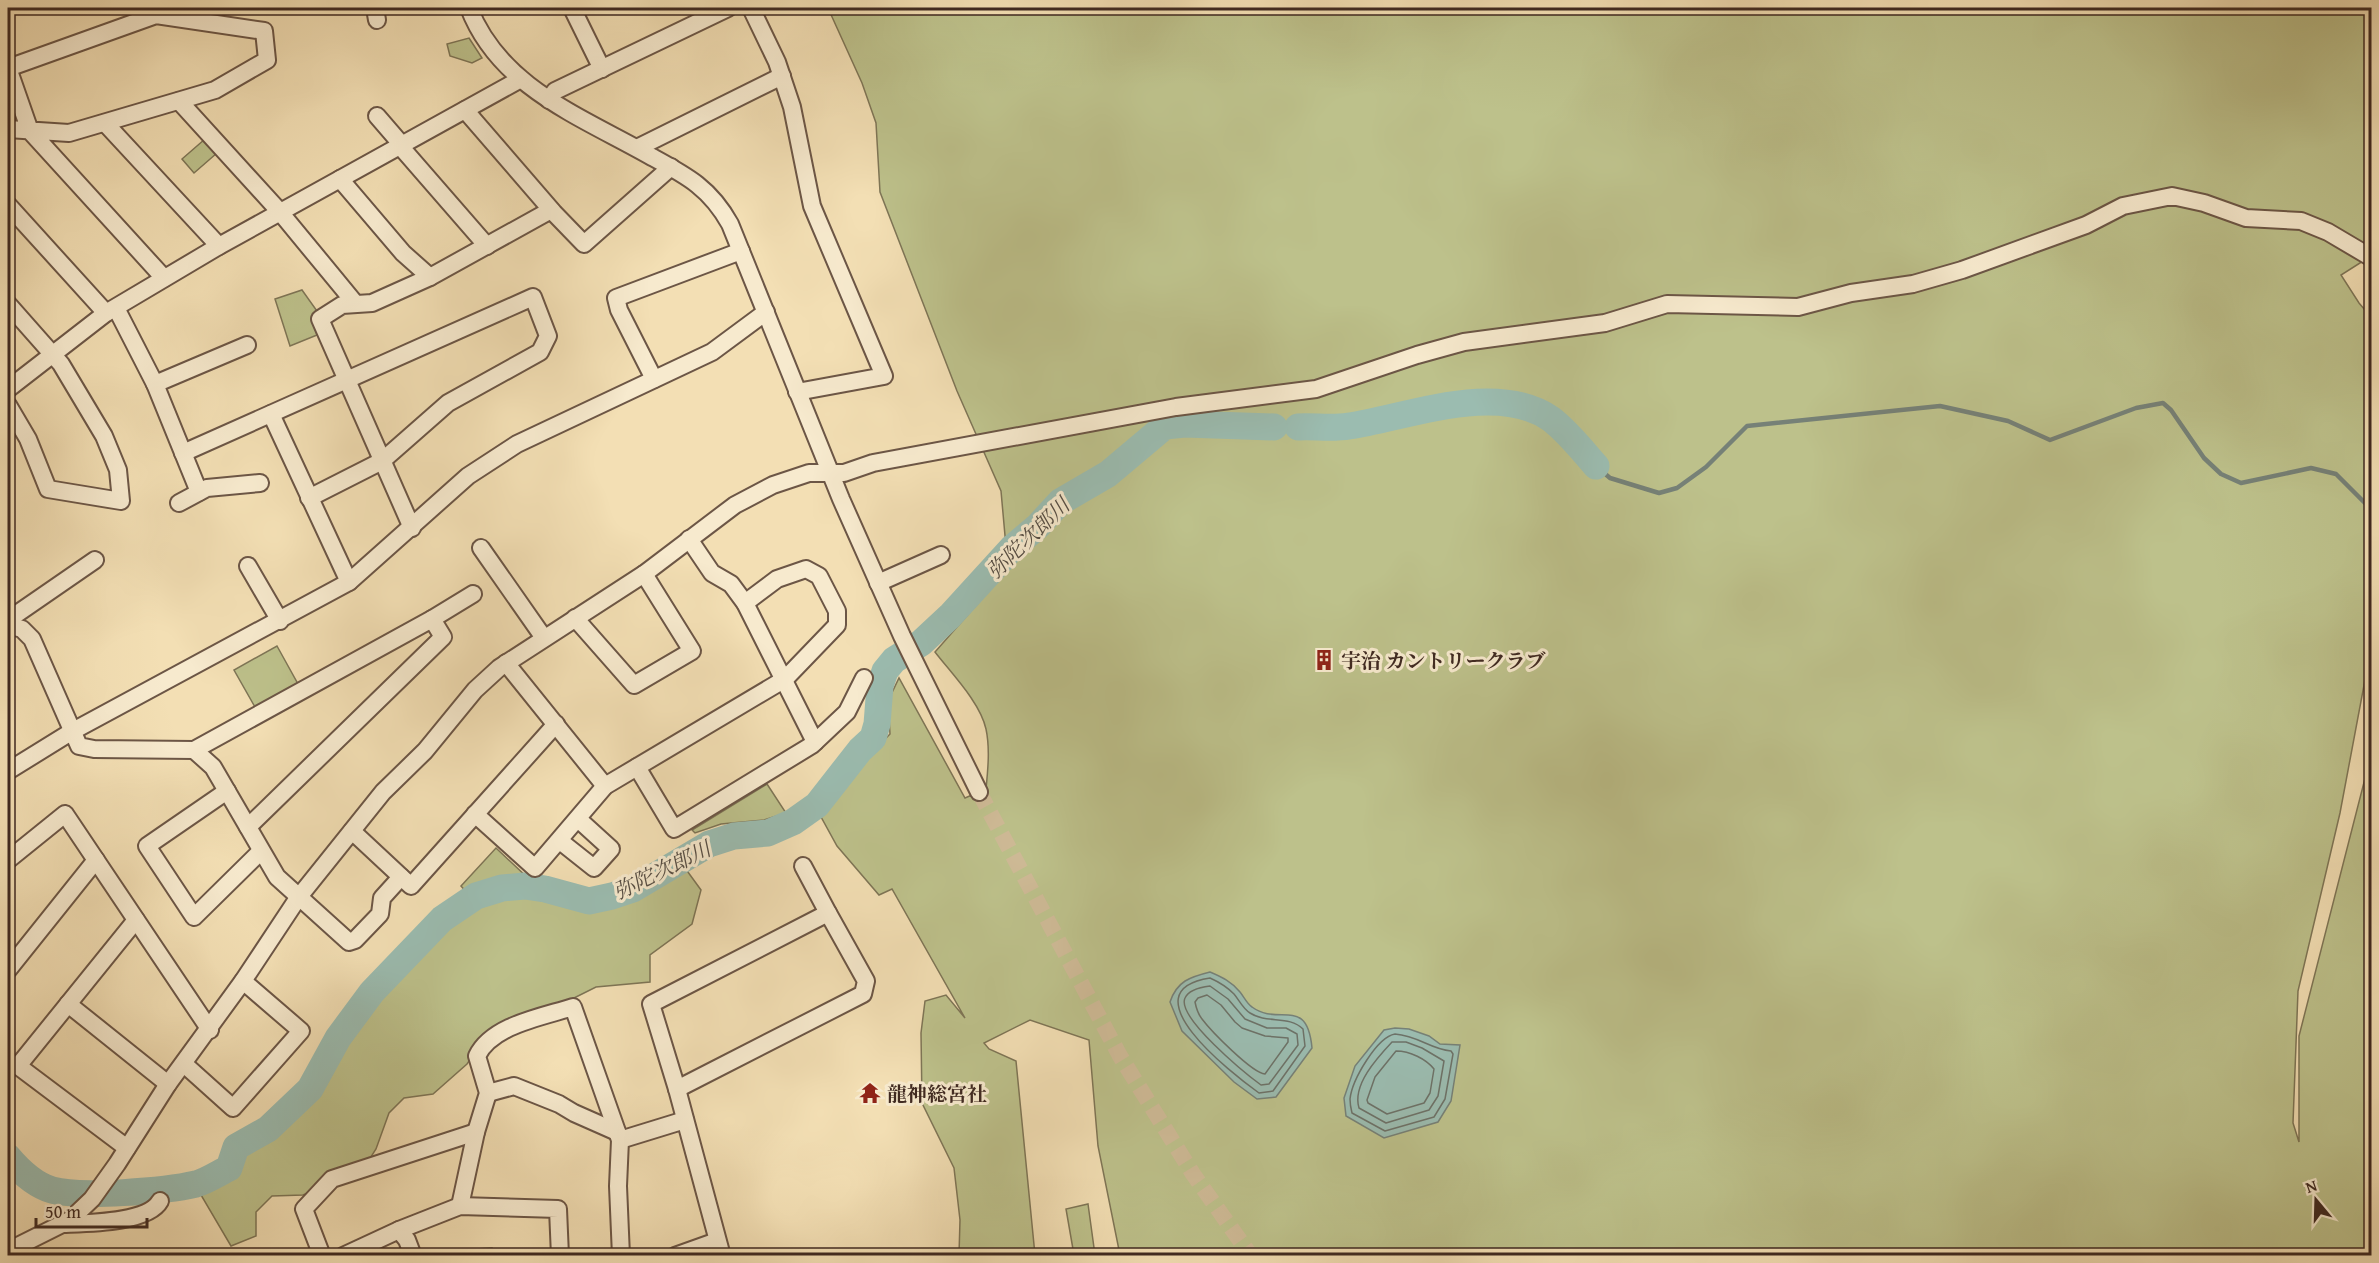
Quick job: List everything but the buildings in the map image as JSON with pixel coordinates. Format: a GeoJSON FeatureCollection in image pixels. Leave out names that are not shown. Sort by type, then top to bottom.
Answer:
{"type":"FeatureCollection","features":[{"type":"Feature","properties":{"kind":"street"},"geometry":{"type":"LineString","coordinates":[[469,8],[487,42],[504,65],[519,80],[549,100],[689,177],[716,201],[730,224],[830,473],[878,583],[979,792]]}},
{"type":"Feature","properties":{"kind":"street"},"geometry":{"type":"LineString","coordinates":[[572,8],[602,69]]}},
{"type":"Feature","properties":{"kind":"street"},"geometry":{"type":"LineString","coordinates":[[549,100],[555,91],[728,8]]}},
{"type":"Feature","properties":{"kind":"street"},"geometry":{"type":"LineString","coordinates":[[751,8],[782,76],[792,107],[812,206],[884,376],[797,392]]}},
{"type":"Feature","properties":{"kind":"street"},"geometry":{"type":"LineString","coordinates":[[8,129],[30,131],[69,133],[215,90],[267,60],[264,31],[155,11],[8,68],[30,131],[164,279]]}},
{"type":"Feature","properties":{"kind":"street"},"geometry":{"type":"LineString","coordinates":[[637,148],[782,76]]}},
{"type":"Feature","properties":{"kind":"street"},"geometry":{"type":"LineString","coordinates":[[8,389],[111,310],[219,246],[519,80]]}},
{"type":"Feature","properties":{"kind":"street"},"geometry":{"type":"LineString","coordinates":[[179,101],[280,212],[355,303]]}},
{"type":"Feature","properties":{"kind":"street"},"geometry":{"type":"LineString","coordinates":[[465,110],[551,210],[584,244],[671,167]]}},
{"type":"Feature","properties":{"kind":"street"},"geometry":{"type":"LineString","coordinates":[[377,116],[487,246]]}},
{"type":"Feature","properties":{"kind":"street"},"geometry":{"type":"LineString","coordinates":[[105,123],[219,246]]}},
{"type":"Feature","properties":{"kind":"street"},"geometry":{"type":"LineString","coordinates":[[340,179],[403,253],[430,277]]}},
{"type":"Feature","properties":{"kind":"street"},"geometry":{"type":"LineString","coordinates":[[8,1254],[16,1247],[56,1228],[82,1209],[117,1164],[168,1084],[210,1030],[298,898],[383,792],[425,750],[475,690],[506,663],[644,574],[735,505],[773,485],[809,473],[844,473],[873,463],[1176,407],[1316,389],[1417,355],[1464,342],[1605,323],[1667,304],[1798,307],[1851,293],[1913,284],[1965,269],[2086,225],[2123,206],[2172,196],[2204,203],[2246,218],[2301,221],[2328,232],[2372,258]]}},
{"type":"Feature","properties":{"kind":"street"},"geometry":{"type":"LineString","coordinates":[[8,205],[111,310],[154,384],[199,492]]}},
{"type":"Feature","properties":{"kind":"street"},"geometry":{"type":"LineString","coordinates":[[412,528],[320,319],[342,305],[372,303],[430,277],[551,210]]}},
{"type":"Feature","properties":{"kind":"street"},"geometry":{"type":"LineString","coordinates":[[654,379],[619,310],[616,298],[741,251]]}},
{"type":"Feature","properties":{"kind":"street"},"geometry":{"type":"LineString","coordinates":[[183,453],[533,297],[548,336],[540,352],[448,403],[382,461],[309,498]]}},
{"type":"Feature","properties":{"kind":"street"},"geometry":{"type":"LineString","coordinates":[[8,304],[61,364],[104,436],[118,470],[121,501],[48,489],[28,439],[8,405]]}},
{"type":"Feature","properties":{"kind":"street"},"geometry":{"type":"LineString","coordinates":[[8,771],[71,732],[349,582],[468,476],[517,444],[712,352],[766,312]]}},
{"type":"Feature","properties":{"kind":"street"},"geometry":{"type":"LineString","coordinates":[[154,384],[247,345]]}},
{"type":"Feature","properties":{"kind":"street"},"geometry":{"type":"LineString","coordinates":[[271,414],[349,582]]}},
{"type":"Feature","properties":{"kind":"street"},"geometry":{"type":"LineString","coordinates":[[179,503],[207,488],[260,483]]}},
{"type":"Feature","properties":{"kind":"street"},"geometry":{"type":"LineString","coordinates":[[689,539],[712,573],[731,584],[745,603],[815,742]]}},
{"type":"Feature","properties":{"kind":"street"},"geometry":{"type":"LineString","coordinates":[[481,548],[544,638]]}},
{"type":"Feature","properties":{"kind":"street"},"geometry":{"type":"LineString","coordinates":[[878,583],[941,555]]}},
{"type":"Feature","properties":{"kind":"street"},"geometry":{"type":"LineString","coordinates":[[8,620],[95,560]]}},
{"type":"Feature","properties":{"kind":"street"},"geometry":{"type":"LineString","coordinates":[[248,566],[280,621]]}},
{"type":"Feature","properties":{"kind":"street"},"geometry":{"type":"LineString","coordinates":[[475,814],[535,868],[605,786],[785,679],[837,625],[837,611],[819,576],[806,569],[777,579],[745,603]]}},
{"type":"Feature","properties":{"kind":"street"},"geometry":{"type":"LineString","coordinates":[[575,618],[634,685],[692,651],[644,574]]}},
{"type":"Feature","properties":{"kind":"street"},"geometry":{"type":"LineString","coordinates":[[8,625],[22,629],[32,639],[79,746],[94,749],[194,750],[432,619],[473,594]]}},
{"type":"Feature","properties":{"kind":"street"},"geometry":{"type":"LineString","coordinates":[[248,827],[442,637],[432,619]]}},
{"type":"Feature","properties":{"kind":"street"},"geometry":{"type":"LineString","coordinates":[[506,663],[605,786]]}},
{"type":"Feature","properties":{"kind":"street"},"geometry":{"type":"LineString","coordinates":[[637,767],[674,829],[815,742],[847,711],[864,678]]}},
{"type":"Feature","properties":{"kind":"street"},"geometry":{"type":"LineString","coordinates":[[352,831],[411,886],[556,724]]}},
{"type":"Feature","properties":{"kind":"street"},"geometry":{"type":"LineString","coordinates":[[194,750],[213,767],[277,877],[349,942],[355,940],[380,914],[382,898],[400,877]]}},
{"type":"Feature","properties":{"kind":"street"},"geometry":{"type":"LineString","coordinates":[[227,791],[147,846],[194,917],[261,851]]}},
{"type":"Feature","properties":{"kind":"street"},"geometry":{"type":"LineString","coordinates":[[8,860],[65,814],[210,1030]]}},
{"type":"Feature","properties":{"kind":"street"},"geometry":{"type":"LineString","coordinates":[[560,841],[594,868],[611,849],[578,819]]}},
{"type":"Feature","properties":{"kind":"street"},"geometry":{"type":"LineString","coordinates":[[8,970],[96,861]]}},
{"type":"Feature","properties":{"kind":"street"},"geometry":{"type":"LineString","coordinates":[[677,1089],[863,993],[866,981],[803,866]]}},
{"type":"Feature","properties":{"kind":"street"},"geometry":{"type":"LineString","coordinates":[[675,1256],[720,1248],[677,1089],[651,1005],[828,913]]}},
{"type":"Feature","properties":{"kind":"street"},"geometry":{"type":"LineString","coordinates":[[127,1148],[13,1064],[68,1004],[136,920]]}},
{"type":"Feature","properties":{"kind":"street"},"geometry":{"type":"LineString","coordinates":[[184,1064],[233,1108],[301,1031],[243,981]]}},
{"type":"Feature","properties":{"kind":"street"},"geometry":{"type":"LineString","coordinates":[[68,1004],[168,1084]]}},
{"type":"Feature","properties":{"kind":"street"},"geometry":{"type":"LineString","coordinates":[[460,1206],[476,1132],[488,1093],[477,1056],[481,1048],[502,1031],[573,1007],[618,1136],[621,1256]]}},
{"type":"Feature","properties":{"kind":"street"},"geometry":{"type":"LineString","coordinates":[[488,1093],[514,1086],[559,1104],[618,1136],[685,1120]]}},
{"type":"Feature","properties":{"kind":"street"},"geometry":{"type":"LineString","coordinates":[[322,1256],[304,1209],[332,1179],[476,1132]]}},
{"type":"Feature","properties":{"kind":"street"},"geometry":{"type":"LineString","coordinates":[[56,1228],[143,1215],[156,1208],[160,1201]]}},
{"type":"Feature","properties":{"kind":"street"},"geometry":{"type":"LineString","coordinates":[[343,1256],[399,1230],[460,1206],[558,1209],[560,1256]]}},
{"type":"Feature","properties":{"kind":"street"},"geometry":{"type":"LineString","coordinates":[[399,1230],[407,1240],[412,1256]]}},
{"type":"Feature","properties":{"kind":"green space"},"geometry":{"type":"Polygon","coordinates":[[[828,8],[2371,8],[2371,256],[2341,275],[2371,317],[2371,648],[2340,813],[2298,991],[2293,1123],[2299,1142],[2299,1036],[2371,755],[2371,1255],[1120,1255],[1098,1146],[1089,1040],[1030,1020],[984,1043],[989,1049],[1016,1061],[1035,1255],[959,1255],[960,1220],[954,1168],[922,1103],[921,1033],[925,1001],[946,995],[965,1018],[892,889],[879,895],[837,846],[820,815],[860,765],[890,734],[888,701],[899,678],[965,798],[986,789],[988,744],[983,719],[957,678],[935,652],[1008,569],[1001,491],[957,391],[880,192],[876,123],[862,83],[828,8]]]}},
{"type":"Feature","properties":{"kind":"green space"},"geometry":{"type":"Polygon","coordinates":[[[469,38],[482,58],[472,63],[450,56],[447,44],[469,38]]]}},
{"type":"Feature","properties":{"kind":"green space"},"geometry":{"type":"Polygon","coordinates":[[[205,139],[217,153],[194,173],[182,159],[205,139]]]}},
{"type":"Feature","properties":{"kind":"green space"},"geometry":{"type":"Polygon","coordinates":[[[302,290],[317,311],[313,320],[317,335],[290,346],[275,299],[302,290]]]}},
{"type":"Feature","properties":{"kind":"green space"},"geometry":{"type":"Polygon","coordinates":[[[277,646],[298,684],[255,707],[234,670],[277,646]]]}},
{"type":"Feature","properties":{"kind":"green space"},"geometry":{"type":"Polygon","coordinates":[[[767,784],[786,813],[764,820],[721,824],[695,833],[692,830],[767,784]]]}},
{"type":"Feature","properties":{"kind":"green space"},"geometry":{"type":"Polygon","coordinates":[[[496,848],[530,880],[480,887],[468,894],[461,886],[496,848]]]}},
{"type":"Feature","properties":{"kind":"green space"},"geometry":{"type":"Polygon","coordinates":[[[685,868],[701,890],[692,924],[650,955],[650,982],[596,987],[564,1003],[491,1029],[467,1064],[433,1094],[404,1098],[389,1113],[376,1149],[362,1171],[303,1195],[272,1196],[256,1212],[256,1236],[231,1246],[201,1195],[233,1177],[243,1152],[284,1124],[324,1088],[346,1038],[408,964],[449,923],[493,898],[537,895],[582,909],[627,897],[685,868]]]}},
{"type":"Feature","properties":{"kind":"green space"},"geometry":{"type":"Polygon","coordinates":[[[1088,1204],[1095,1255],[1074,1255],[1066,1209],[1088,1204]]]}},
{"type":"Feature","properties":{"kind":"green space"},"geometry":{"type":"Polygon","coordinates":[[[492,1248],[493,1255],[458,1255],[458,1250],[492,1248]]]}},
{"type":"Feature","properties":{"kind":"water"},"geometry":{"type":"Polygon","coordinates":[[[1210,972],[1234,985],[1252,1007],[1262,1012],[1298,1017],[1304,1022],[1309,1032],[1312,1048],[1276,1097],[1257,1099],[1234,1082],[1182,1031],[1170,1002],[1173,995],[1185,981],[1210,972]]]}},
{"type":"Feature","properties":{"kind":"water"},"geometry":{"type":"Polygon","coordinates":[[[1409,1029],[1429,1036],[1440,1044],[1460,1045],[1451,1101],[1438,1122],[1384,1138],[1346,1116],[1344,1098],[1355,1066],[1384,1030],[1409,1029]]]}},
{"type":"Feature","properties":{"kind":"waterway","name":"弥陀次郎川"},"geometry":{"type":"LineString","coordinates":[[1298,427],[1343,427],[1452,405],[1479,402],[1505,403],[1529,408],[1551,419],[1569,435],[1596,466]]}},
{"type":"Feature","properties":{"kind":"waterway"},"geometry":{"type":"LineString","coordinates":[[1596,466],[1610,478],[1659,493],[1677,488],[1706,467],[1747,426],[1940,406],[2008,421],[2050,440],[2136,408],[2163,403],[2171,410],[2204,458],[2221,474],[2241,483],[2311,468],[2336,474],[2372,510]]}},
{"type":"Feature","properties":{"kind":"waterway","name":"弥陀次郎川"},"geometry":{"type":"LineString","coordinates":[[8,1157],[28,1176],[46,1188],[82,1193],[123,1193],[182,1187],[200,1183],[229,1168],[236,1147],[268,1129],[310,1089],[338,1038],[372,992],[442,919],[476,896],[502,888],[525,886],[589,901],[612,896],[633,889],[709,844],[734,836],[768,833],[793,822],[817,805],[860,750],[873,738],[877,724],[880,686],[885,671],[894,660],[921,643],[950,616],[1012,548],[1038,526],[1060,502],[1108,474],[1165,426],[1185,424],[1274,427]]}},
{"type":"Feature","properties":{"kind":"waterway"},"geometry":{"type":"LineString","coordinates":[[2361,1256],[2372,1240]]}},
{"type":"Feature","properties":{"kind":"tunnel"},"geometry":{"type":"LineString","coordinates":[[979,792],[1120,1056],[1193,1174],[1251,1256]]}},
{"type":"Feature","properties":{"kind":"place","name":"宇治 カントリークラブ"},"geometry":{"type":"Point","coordinates":[1324,660]}},
{"type":"Feature","properties":{"kind":"place","name":"龍神総宮社"},"geometry":{"type":"Point","coordinates":[870,1093]}}]}
